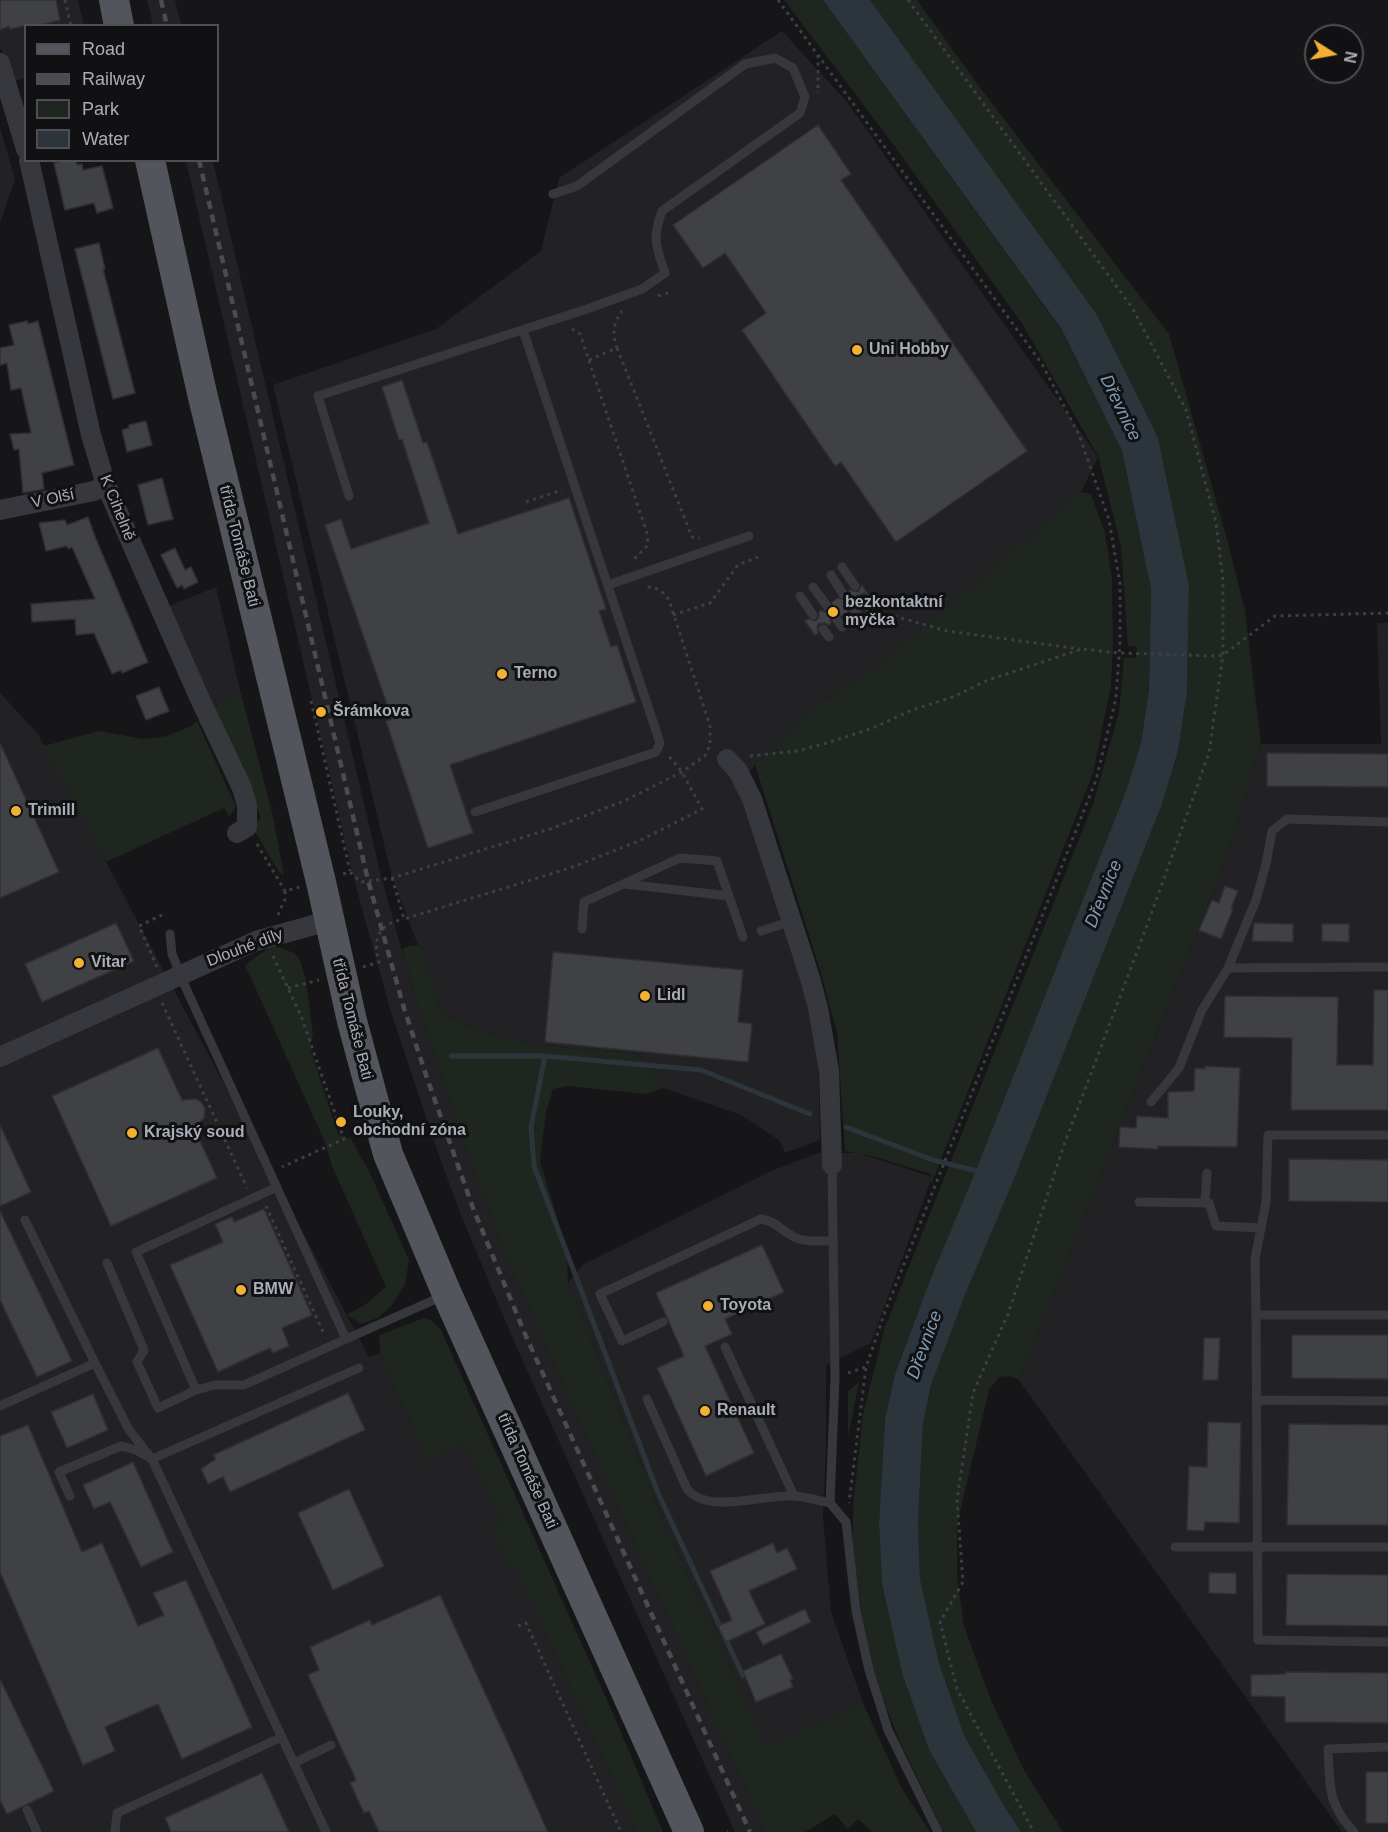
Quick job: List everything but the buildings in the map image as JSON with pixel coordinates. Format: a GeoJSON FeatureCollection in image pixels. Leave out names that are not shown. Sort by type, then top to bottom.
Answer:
{"type":"FeatureCollection","features":[{"type":"Feature","properties":{"kind":"main road"},"geometry":{"type":"LineString","coordinates":[[114,0],[119,24]]}},
{"type":"Feature","properties":{"kind":"main road","name":"třída Tomáše Bati"},"geometry":{"type":"LineString","coordinates":[[150,162],[202,393],[321,882],[328,921],[388,1154],[447,1294],[689,1832]]}},
{"type":"Feature","properties":{"kind":"street"},"geometry":{"type":"LineString","coordinates":[[0,63],[24,142]]}},
{"type":"Feature","properties":{"kind":"street","name":"K Cihelně"},"geometry":{"type":"LineString","coordinates":[[29,162],[91,435],[106,485],[199,697],[242,788],[247,805],[242,830]]}},
{"type":"Feature","properties":{"kind":"street","name":"V Olší"},"geometry":{"type":"LineString","coordinates":[[0,510],[94,491],[106,485]]}},
{"type":"Feature","properties":{"kind":"street"},"geometry":{"type":"LineString","coordinates":[[728,759],[741,776],[752,799],[810,978],[829,1071],[832,1165]]}},
{"type":"Feature","properties":{"kind":"street","name":"Dlouhé díly"},"geometry":{"type":"LineString","coordinates":[[0,1057],[172,978],[267,938],[328,921]]}},
{"type":"Feature","properties":{"kind":"lane"},"geometry":{"type":"LineString","coordinates":[[349,496],[318,396],[642,289],[665,273],[657,249],[655,232],[662,211],[800,113],[805,97],[793,68],[775,58],[745,64],[577,186],[553,194]]}},
{"type":"Feature","properties":{"kind":"lane"},"geometry":{"type":"LineString","coordinates":[[475,812],[656,752],[660,743],[523,330]]}},
{"type":"Feature","properties":{"kind":"lane"},"geometry":{"type":"LineString","coordinates":[[608,585],[749,536]]}},
{"type":"Feature","properties":{"kind":"lane"},"geometry":{"type":"LineString","coordinates":[[842,567],[855,586]]}},
{"type":"Feature","properties":{"kind":"lane"},"geometry":{"type":"LineString","coordinates":[[831,574],[843,594]]}},
{"type":"Feature","properties":{"kind":"lane"},"geometry":{"type":"LineString","coordinates":[[813,586],[827,606]]}},
{"type":"Feature","properties":{"kind":"lane"},"geometry":{"type":"LineString","coordinates":[[800,596],[813,615]]}},
{"type":"Feature","properties":{"kind":"lane"},"geometry":{"type":"LineString","coordinates":[[1150,1102],[1179,1068],[1202,1010],[1228,968],[1256,900],[1272,831],[1287,819],[1388,822]]}},
{"type":"Feature","properties":{"kind":"lane"},"geometry":{"type":"LineString","coordinates":[[582,929],[584,902],[680,858],[717,861],[743,937]]}},
{"type":"Feature","properties":{"kind":"lane"},"geometry":{"type":"LineString","coordinates":[[624,884],[729,896]]}},
{"type":"Feature","properties":{"kind":"lane"},"geometry":{"type":"LineString","coordinates":[[761,932],[792,921]]}},
{"type":"Feature","properties":{"kind":"lane"},"geometry":{"type":"LineString","coordinates":[[170,934],[172,978],[274,1178],[346,1339]]}},
{"type":"Feature","properties":{"kind":"lane"},"geometry":{"type":"LineString","coordinates":[[1228,968],[1388,967]]}},
{"type":"Feature","properties":{"kind":"lane"},"geometry":{"type":"LineString","coordinates":[[1388,1135],[1268,1135],[1266,1202],[1256,1259],[1258,1640],[1388,1642]]}},
{"type":"Feature","properties":{"kind":"lane"},"geometry":{"type":"LineString","coordinates":[[830,1503],[835,1378],[832,1165]]}},
{"type":"Feature","properties":{"kind":"lane"},"geometry":{"type":"LineString","coordinates":[[1204,1202],[1207,1173]]}},
{"type":"Feature","properties":{"kind":"lane"},"geometry":{"type":"LineString","coordinates":[[196,1390],[136,1252],[277,1187]]}},
{"type":"Feature","properties":{"kind":"lane"},"geometry":{"type":"LineString","coordinates":[[1139,1202],[1209,1203],[1216,1226],[1261,1228]]}},
{"type":"Feature","properties":{"kind":"lane"},"geometry":{"type":"LineString","coordinates":[[663,1322],[622,1341],[600,1293],[760,1219],[773,1221],[786,1233],[801,1239],[833,1241]]}},
{"type":"Feature","properties":{"kind":"lane"},"geometry":{"type":"LineString","coordinates":[[25,1220],[129,1430],[152,1459],[326,1832]]}},
{"type":"Feature","properties":{"kind":"lane"},"geometry":{"type":"LineString","coordinates":[[107,1263],[144,1350],[137,1362],[158,1408],[196,1390],[215,1385],[244,1385],[447,1294]]}},
{"type":"Feature","properties":{"kind":"lane"},"geometry":{"type":"LineString","coordinates":[[1256,1316],[1388,1315]]}},
{"type":"Feature","properties":{"kind":"lane"},"geometry":{"type":"LineString","coordinates":[[725,1347],[794,1496]]}},
{"type":"Feature","properties":{"kind":"lane"},"geometry":{"type":"LineString","coordinates":[[0,1406],[95,1363]]}},
{"type":"Feature","properties":{"kind":"lane"},"geometry":{"type":"LineString","coordinates":[[152,1459],[359,1368]]}},
{"type":"Feature","properties":{"kind":"lane"},"geometry":{"type":"LineString","coordinates":[[647,1399],[687,1489],[692,1495],[710,1502],[794,1496],[830,1503],[846,1522],[856,1611],[869,1670],[888,1730],[938,1832]]}},
{"type":"Feature","properties":{"kind":"lane"},"geometry":{"type":"LineString","coordinates":[[1256,1400],[1388,1401]]}},
{"type":"Feature","properties":{"kind":"lane"},"geometry":{"type":"LineString","coordinates":[[70,1496],[59,1472],[121,1446],[136,1450],[152,1459]]}},
{"type":"Feature","properties":{"kind":"lane"},"geometry":{"type":"LineString","coordinates":[[1175,1547],[1388,1547]]}},
{"type":"Feature","properties":{"kind":"lane"},"geometry":{"type":"LineString","coordinates":[[115,1832],[117,1814],[282,1737]]}},
{"type":"Feature","properties":{"kind":"lane"},"geometry":{"type":"LineString","coordinates":[[294,1763],[331,1745]]}},
{"type":"Feature","properties":{"kind":"lane"},"geometry":{"type":"LineString","coordinates":[[1354,1832],[1336,1808],[1330,1793],[1329,1749],[1388,1747]]}},
{"type":"Feature","properties":{"kind":"lane"},"geometry":{"type":"LineString","coordinates":[[27,1810],[36,1832]]}},
{"type":"Feature","properties":{"kind":"path"},"geometry":{"type":"LineString","coordinates":[[65,0],[71,24]]}},
{"type":"Feature","properties":{"kind":"path"},"geometry":{"type":"LineString","coordinates":[[778,0],[1042,364],[1079,435],[1109,520],[1120,585],[1116,698],[1096,780],[885,1312],[866,1367],[846,1522]]}},
{"type":"Feature","properties":{"kind":"path"},"geometry":{"type":"LineString","coordinates":[[908,0],[1133,309],[1186,410],[1216,523],[1223,580],[1223,655],[1209,753],[1064,1145],[1008,1314],[973,1393],[957,1500],[963,1582],[940,1622],[957,1689],[1034,1832]]}},
{"type":"Feature","properties":{"kind":"path"},"geometry":{"type":"LineString","coordinates":[[818,55],[818,101]]}},
{"type":"Feature","properties":{"kind":"path"},"geometry":{"type":"LineString","coordinates":[[650,298],[670,292]]}},
{"type":"Feature","properties":{"kind":"path"},"geometry":{"type":"LineString","coordinates":[[629,306],[623,309],[615,321],[613,338],[692,537],[703,538]]}},
{"type":"Feature","properties":{"kind":"path"},"geometry":{"type":"LineString","coordinates":[[571,329],[580,334],[648,536],[647,546],[630,562],[619,563],[610,555],[599,559]]}},
{"type":"Feature","properties":{"kind":"path"},"geometry":{"type":"LineString","coordinates":[[589,360],[617,348]]}},
{"type":"Feature","properties":{"kind":"path"},"geometry":{"type":"LineString","coordinates":[[526,502],[575,486]]}},
{"type":"Feature","properties":{"kind":"path"},"geometry":{"type":"LineString","coordinates":[[673,615],[710,603],[738,565],[758,557]]}},
{"type":"Feature","properties":{"kind":"path"},"geometry":{"type":"LineString","coordinates":[[311,701],[350,872],[361,882],[392,878],[550,829],[624,801],[682,772],[705,756],[710,745],[710,726],[669,600],[658,589],[639,588]]}},
{"type":"Feature","properties":{"kind":"path"},"geometry":{"type":"LineString","coordinates":[[894,616],[947,631],[1082,649],[1119,653],[1218,656],[1223,655],[1275,616],[1388,614]]}},
{"type":"Feature","properties":{"kind":"path"},"geometry":{"type":"LineString","coordinates":[[728,759],[797,751],[827,743],[873,728],[912,710],[953,697],[988,680],[1082,649]]}},
{"type":"Feature","properties":{"kind":"path"},"geometry":{"type":"LineString","coordinates":[[392,878],[404,919],[570,868],[639,841],[691,817],[702,809],[682,772],[666,752],[659,748]]}},
{"type":"Feature","properties":{"kind":"path"},"geometry":{"type":"LineString","coordinates":[[242,830],[285,891],[285,899],[278,916],[262,925],[270,951],[301,1016],[344,1138],[269,1172]]}},
{"type":"Feature","properties":{"kind":"path"},"geometry":{"type":"LineString","coordinates":[[285,891],[350,872]]}},
{"type":"Feature","properties":{"kind":"path"},"geometry":{"type":"LineString","coordinates":[[162,915],[139,926],[172,978]]}},
{"type":"Feature","properties":{"kind":"path"},"geometry":{"type":"LineString","coordinates":[[835,1378],[866,1367]]}},
{"type":"Feature","properties":{"kind":"path"},"geometry":{"type":"LineString","coordinates":[[518,1626],[526,1623],[621,1832]]}},
{"type":"Feature","properties":{"kind":"shaded area"},"geometry":{"type":"Polygon","coordinates":[[[0,0],[78,0],[84,24],[24,24],[24,78],[14,81],[0,48],[0,0]]]}},
{"type":"Feature","properties":{"kind":"shaded area"},"geometry":{"type":"Polygon","coordinates":[[[147,0],[175,0],[181,24],[153,24],[147,0]]]}},
{"type":"Feature","properties":{"kind":"shaded area"},"geometry":{"type":"Polygon","coordinates":[[[782,31],[847,102],[1098,457],[1081,492],[893,653],[810,711],[739,784],[800,974],[818,1042],[820,1140],[785,1153],[779,1140],[741,1115],[663,1088],[638,1054],[544,1046],[482,1032],[441,1012],[424,956],[392,877],[273,385],[436,329],[541,251],[559,178],[782,31]]]}},
{"type":"Feature","properties":{"kind":"shaded area"},"geometry":{"type":"Polygon","coordinates":[[[0,128],[15,179],[0,223],[0,128]]]}},
{"type":"Feature","properties":{"kind":"shaded area"},"geometry":{"type":"Polygon","coordinates":[[[186,162],[213,162],[381,876],[416,1001],[463,1141],[505,1253],[538,1329],[765,1832],[735,1832],[513,1339],[460,1213],[437,1150],[390,1009],[355,883],[186,162]]]}},
{"type":"Feature","properties":{"kind":"shaded area"},"geometry":{"type":"Polygon","coordinates":[[[216,587],[241,694],[214,706],[173,620],[169,606],[216,587]]]}},
{"type":"Feature","properties":{"kind":"shaded area"},"geometry":{"type":"Polygon","coordinates":[[[1377,623],[1388,623],[1388,1832],[1342,1832],[1019,1380],[1226,859],[1261,744],[1381,744],[1377,623]]]}},
{"type":"Feature","properties":{"kind":"shaded area"},"geometry":{"type":"Polygon","coordinates":[[[0,693],[38,734],[369,1357],[380,1353],[426,1459],[465,1441],[502,1521],[491,1527],[509,1567],[514,1565],[637,1832],[0,1832],[0,693]]]}},
{"type":"Feature","properties":{"kind":"shaded area"},"geometry":{"type":"Polygon","coordinates":[[[818,1153],[858,1153],[932,1177],[871,1343],[826,1365],[823,1516],[831,1612],[863,1703],[766,1747],[666,1528],[568,1282],[584,1264],[771,1171],[818,1153]]]}},
{"type":"Feature","properties":{"kind":"green space"},"geometry":{"type":"Polygon","coordinates":[[[784,0],[823,0],[1062,331],[1122,451],[1151,589],[1149,689],[1141,743],[1126,791],[930,1280],[895,1374],[885,1419],[879,1523],[882,1584],[902,1673],[929,1750],[976,1832],[944,1832],[942,1829],[899,1740],[868,1662],[852,1545],[854,1497],[863,1414],[885,1327],[1093,804],[1119,712],[1124,658],[1136,658],[1137,647],[1128,646],[1121,546],[1098,456],[1023,325],[890,140],[784,0]]]}},
{"type":"Feature","properties":{"kind":"green space"},"geometry":{"type":"Polygon","coordinates":[[[870,0],[917,0],[981,89],[1169,334],[1245,611],[1261,744],[1226,859],[1019,1380],[1009,1376],[999,1377],[989,1390],[957,1524],[957,1577],[964,1626],[990,1698],[1024,1770],[1063,1832],[1021,1832],[964,1735],[939,1663],[920,1579],[918,1523],[923,1424],[931,1385],[965,1295],[1012,1184],[1162,804],[1178,751],[1187,692],[1189,585],[1158,438],[870,0]]]}},
{"type":"Feature","properties":{"kind":"green space"},"geometry":{"type":"Polygon","coordinates":[[[1081,492],[1091,494],[1105,533],[1112,578],[1111,686],[1093,773],[931,1185],[931,1174],[872,1156],[845,1151],[837,1033],[821,973],[755,765],[810,711],[893,653],[1081,492]]]}},
{"type":"Feature","properties":{"kind":"green space"},"geometry":{"type":"Polygon","coordinates":[[[241,694],[273,816],[284,876],[279,872],[252,826],[261,818],[214,706],[241,694]]]}},
{"type":"Feature","properties":{"kind":"green space"},"geometry":{"type":"Polygon","coordinates":[[[197,721],[236,807],[229,817],[224,808],[106,862],[44,746],[99,731],[143,739],[167,736],[197,721]]]}},
{"type":"Feature","properties":{"kind":"green space"},"geometry":{"type":"Polygon","coordinates":[[[273,945],[294,953],[300,960],[306,981],[313,1034],[310,1048],[338,1134],[351,1139],[369,1171],[409,1260],[405,1284],[393,1304],[378,1318],[361,1324],[347,1315],[366,1304],[386,1287],[332,1166],[325,1142],[245,965],[273,945]]]}},
{"type":"Feature","properties":{"kind":"green space"},"geometry":{"type":"Polygon","coordinates":[[[418,945],[424,955],[441,1012],[482,1032],[544,1046],[638,1054],[663,1088],[645,1094],[568,1086],[553,1089],[546,1112],[540,1161],[567,1251],[568,1282],[666,1528],[766,1746],[863,1703],[902,1789],[930,1832],[872,1832],[858,1819],[848,1829],[835,1814],[805,1832],[765,1832],[505,1253],[463,1141],[416,1001],[402,949],[418,945]]]}},
{"type":"Feature","properties":{"kind":"green space"},"geometry":{"type":"Polygon","coordinates":[[[424,1318],[431,1320],[441,1330],[615,1718],[663,1832],[637,1832],[514,1565],[509,1567],[490,1528],[502,1521],[465,1442],[426,1459],[380,1353],[379,1335],[424,1318]]]}},
{"type":"Feature","properties":{"kind":"green space"},"geometry":{"type":"Polygon","coordinates":[[[859,1382],[848,1437],[848,1391],[859,1382]]]}},
{"type":"Feature","properties":{"kind":"water","name":"Dřevnice"},"geometry":{"type":"Polygon","coordinates":[[[823,0],[870,0],[1097,315],[1158,438],[1189,585],[1187,692],[1178,751],[1162,804],[1012,1184],[965,1295],[931,1385],[923,1424],[918,1523],[920,1579],[939,1663],[964,1735],[1021,1832],[976,1832],[929,1750],[902,1673],[882,1584],[879,1523],[885,1419],[895,1374],[930,1280],[1126,791],[1141,743],[1149,689],[1151,589],[1122,451],[1062,330],[823,0]]]}},
{"type":"Feature","properties":{"kind":"waterway"},"geometry":{"type":"LineString","coordinates":[[451,1056],[545,1056],[701,1070],[810,1114]]}},
{"type":"Feature","properties":{"kind":"waterway"},"geometry":{"type":"LineString","coordinates":[[545,1056],[531,1127],[534,1166],[658,1493],[743,1676]]}},
{"type":"Feature","properties":{"kind":"waterway"},"geometry":{"type":"LineString","coordinates":[[846,1127],[933,1160],[981,1172]]}},
{"type":"Feature","properties":{"kind":"railway"},"geometry":{"type":"LineString","coordinates":[[161,0],[167,24]]}},
{"type":"Feature","properties":{"kind":"railway"},"geometry":{"type":"LineString","coordinates":[[199,162],[368,880],[403,1005],[426,1075],[473,1208],[525,1334],[750,1832]]}},
{"type":"Feature","properties":{"kind":"place","name":"Uni Hobby"},"geometry":{"type":"Point","coordinates":[857,350]}},
{"type":"Feature","properties":{"kind":"place","name":"bezkontaktní myčka"},"geometry":{"type":"Point","coordinates":[833,612]}},
{"type":"Feature","properties":{"kind":"place","name":"Terno"},"geometry":{"type":"Point","coordinates":[502,674]}},
{"type":"Feature","properties":{"kind":"place","name":"Šrámkova"},"geometry":{"type":"Point","coordinates":[321,712]}},
{"type":"Feature","properties":{"kind":"place","name":"Trimill"},"geometry":{"type":"Point","coordinates":[16,811]}},
{"type":"Feature","properties":{"kind":"place","name":"Vitar"},"geometry":{"type":"Point","coordinates":[79,963]}},
{"type":"Feature","properties":{"kind":"place","name":"Lidl"},"geometry":{"type":"Point","coordinates":[645,996]}},
{"type":"Feature","properties":{"kind":"place","name":"Louky, obchodní zóna"},"geometry":{"type":"Point","coordinates":[341,1122]}},
{"type":"Feature","properties":{"kind":"place","name":"Krajský soud"},"geometry":{"type":"Point","coordinates":[132,1133]}},
{"type":"Feature","properties":{"kind":"place","name":"BMW"},"geometry":{"type":"Point","coordinates":[241,1290]}},
{"type":"Feature","properties":{"kind":"place","name":"Toyota"},"geometry":{"type":"Point","coordinates":[708,1306]}},
{"type":"Feature","properties":{"kind":"place","name":"Renault"},"geometry":{"type":"Point","coordinates":[705,1411]}}]}
